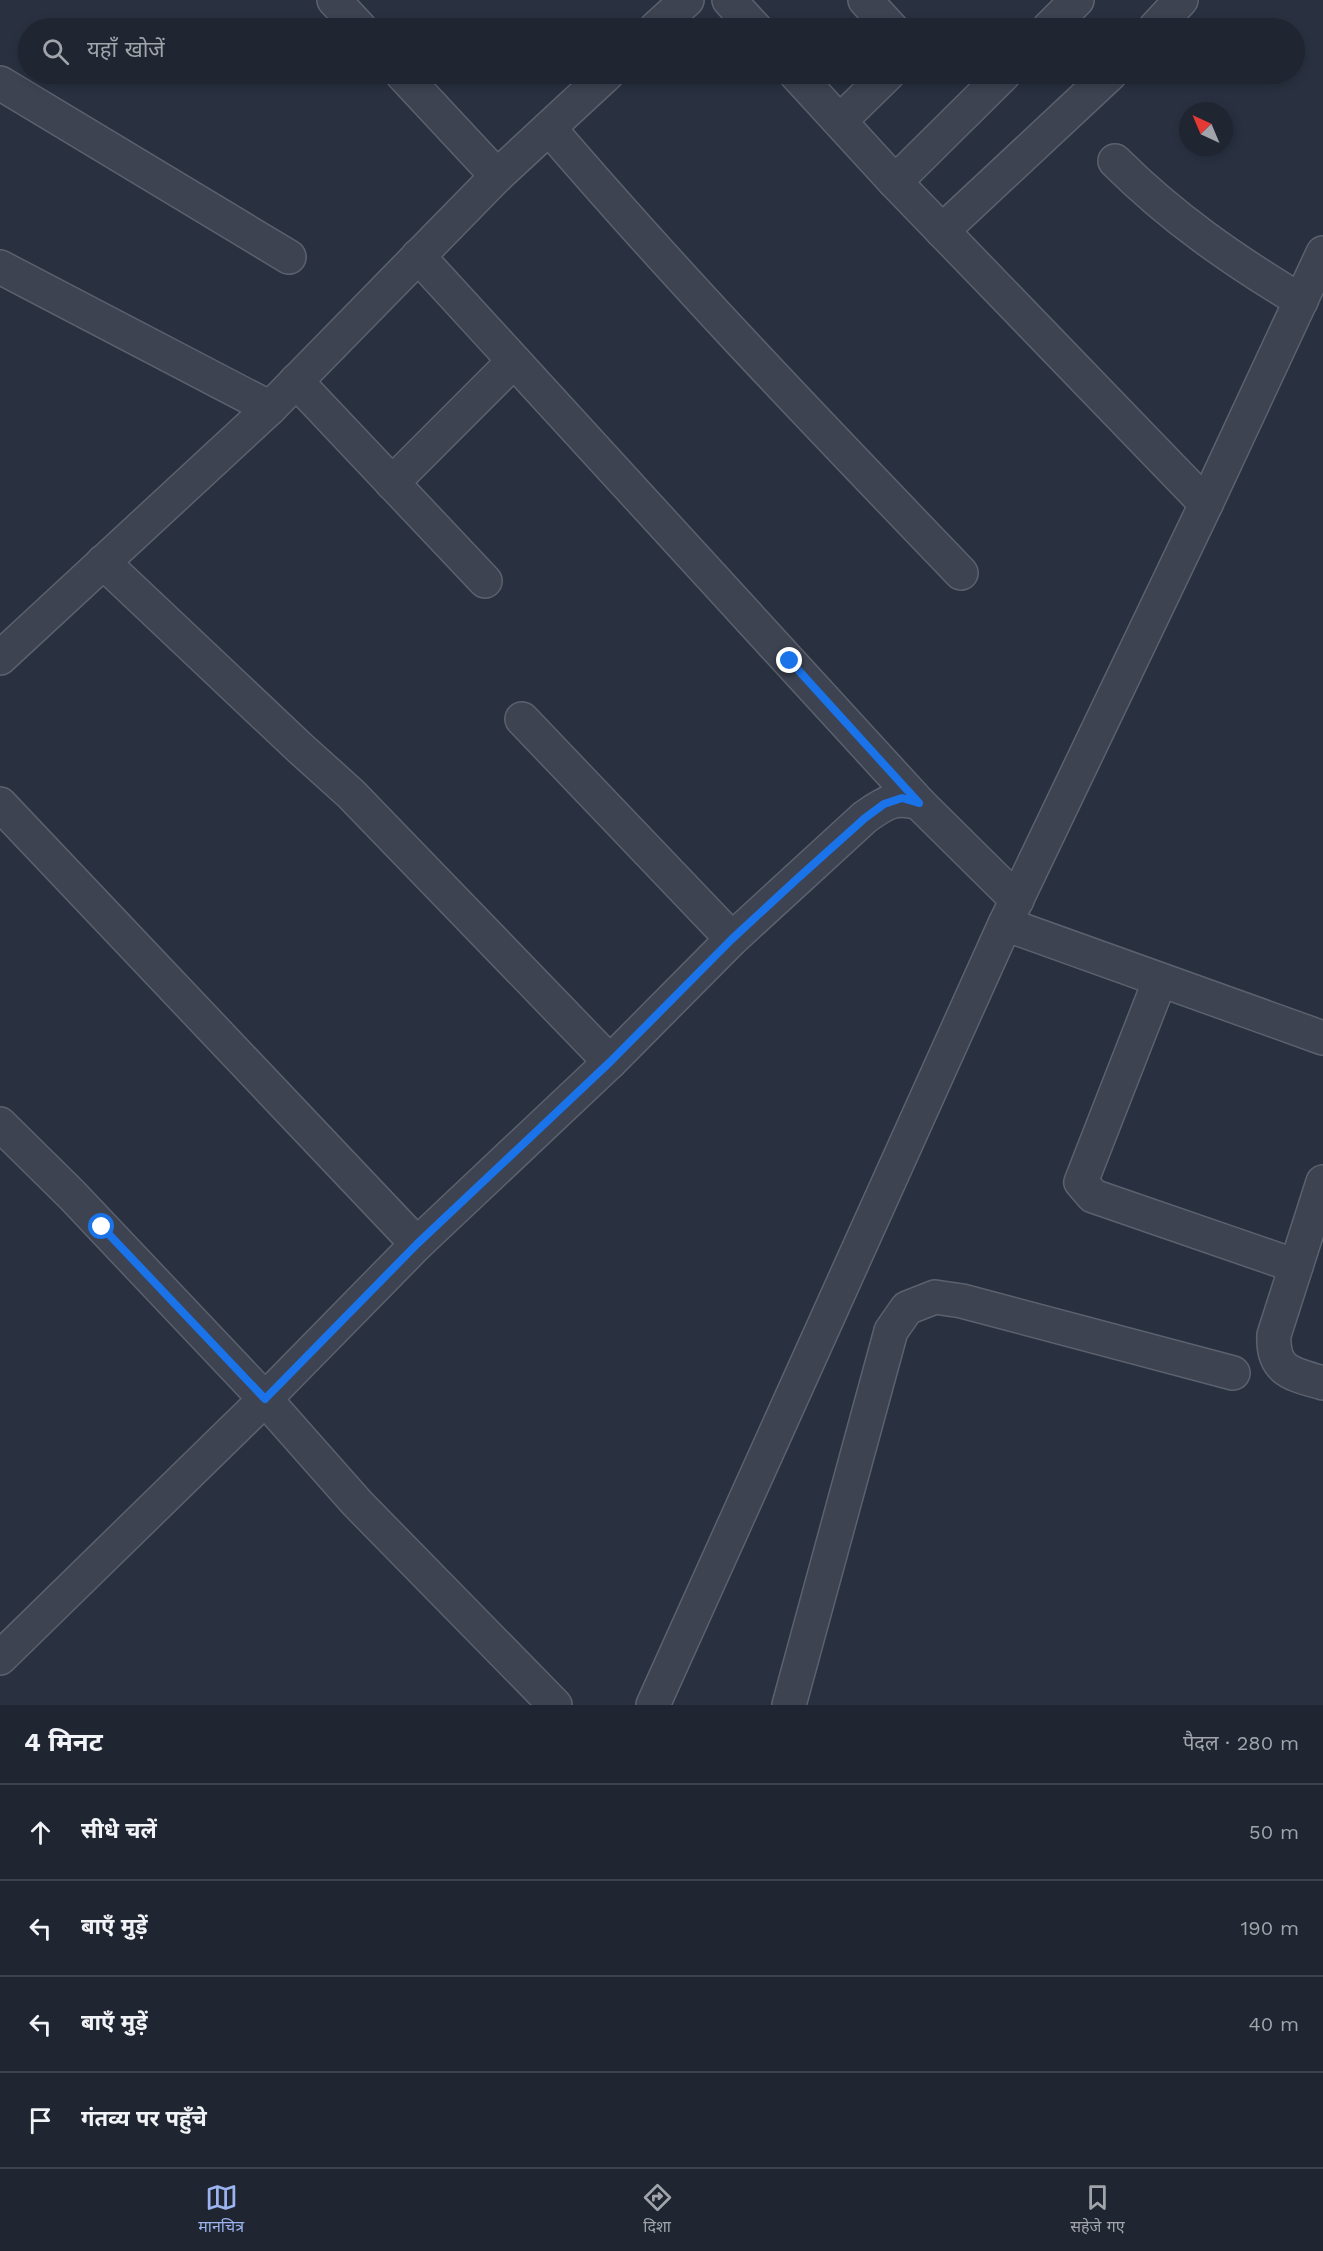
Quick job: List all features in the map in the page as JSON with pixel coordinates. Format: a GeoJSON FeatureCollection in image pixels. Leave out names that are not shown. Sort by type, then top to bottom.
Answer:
{"type":"FeatureCollection","features":[{"type":"Feature","properties":{"kind":"street"},"geometry":{"type":"LineString","coordinates":[[334,0],[351,18]]}},
{"type":"Feature","properties":{"kind":"street"},"geometry":{"type":"LineString","coordinates":[[729,0],[746,18]]}},
{"type":"Feature","properties":{"kind":"street"},"geometry":{"type":"LineString","coordinates":[[865,0],[882,18]]}},
{"type":"Feature","properties":{"kind":"street"},"geometry":{"type":"LineString","coordinates":[[1059,18],[1077,0]]}},
{"type":"Feature","properties":{"kind":"street"},"geometry":{"type":"LineString","coordinates":[[1164,18],[1181,0]]}},
{"type":"Feature","properties":{"kind":"street"},"geometry":{"type":"LineString","coordinates":[[666,18],[681,2]]}},
{"type":"Feature","properties":{"kind":"street"},"geometry":{"type":"LineString","coordinates":[[0,83],[289,257]]}},
{"type":"Feature","properties":{"kind":"street"},"geometry":{"type":"LineString","coordinates":[[411,84],[497,176]]}},
{"type":"Feature","properties":{"kind":"street"},"geometry":{"type":"LineString","coordinates":[[0,658],[270,408],[497,176],[597,84]]}},
{"type":"Feature","properties":{"kind":"street"},"geometry":{"type":"LineString","coordinates":[[805,84],[895,182],[1206,504]]}},
{"type":"Feature","properties":{"kind":"street"},"geometry":{"type":"LineString","coordinates":[[840,122],[878,84]]}},
{"type":"Feature","properties":{"kind":"street"},"geometry":{"type":"LineString","coordinates":[[895,182],[994,84]]}},
{"type":"Feature","properties":{"kind":"street"},"geometry":{"type":"LineString","coordinates":[[942,231],[1099,84]]}},
{"type":"Feature","properties":{"kind":"street"},"geometry":{"type":"LineString","coordinates":[[549,128],[828,434],[961,573]]}},
{"type":"Feature","properties":{"kind":"street"},"geometry":{"type":"LineString","coordinates":[[1115,161],[1147,193],[1221,251],[1301,301]]}},
{"type":"Feature","properties":{"kind":"street"},"geometry":{"type":"LineString","coordinates":[[653,1705],[1011,912],[1323,253]]}},
{"type":"Feature","properties":{"kind":"street"},"geometry":{"type":"LineString","coordinates":[[418,256],[919,803],[1011,912],[1160,980],[1323,1038]]}},
{"type":"Feature","properties":{"kind":"street"},"geometry":{"type":"LineString","coordinates":[[0,267],[270,408]]}},
{"type":"Feature","properties":{"kind":"street"},"geometry":{"type":"LineString","coordinates":[[392,483],[514,361]]}},
{"type":"Feature","properties":{"kind":"street"},"geometry":{"type":"LineString","coordinates":[[296,381],[485,580]]}},
{"type":"Feature","properties":{"kind":"street"},"geometry":{"type":"LineString","coordinates":[[103,562],[351,794],[610,1062]]}},
{"type":"Feature","properties":{"kind":"street"},"geometry":{"type":"LineString","coordinates":[[522,720],[732,939]]}},
{"type":"Feature","properties":{"kind":"street"},"geometry":{"type":"LineString","coordinates":[[0,1658],[265,1399],[417,1244],[610,1062],[732,939],[874,811],[884,804],[902,798],[919,803]]}},
{"type":"Feature","properties":{"kind":"street"},"geometry":{"type":"LineString","coordinates":[[0,804],[417,1244]]}},
{"type":"Feature","properties":{"kind":"street"},"geometry":{"type":"LineString","coordinates":[[1160,980],[1081,1182],[1092,1196],[1296,1266]]}},
{"type":"Feature","properties":{"kind":"street"},"geometry":{"type":"LineString","coordinates":[[0,1124],[72,1195],[265,1399],[357,1503],[539,1700]]}},
{"type":"Feature","properties":{"kind":"street"},"geometry":{"type":"LineString","coordinates":[[1323,1182],[1274,1335],[1273,1351],[1287,1372],[1323,1383]]}},
{"type":"Feature","properties":{"kind":"street"},"geometry":{"type":"LineString","coordinates":[[789,1705],[891,1331],[907,1308],[935,1297],[962,1301],[1233,1372]]}},
{"type":"Feature","properties":{"kind":"route"},"geometry":{"type":"LineString","coordinates":[[102,1227],[265,1399],[417,1244],[610,1062],[732,939],[798,878],[884,804],[902,798],[919,803],[790,661]]}}]}
